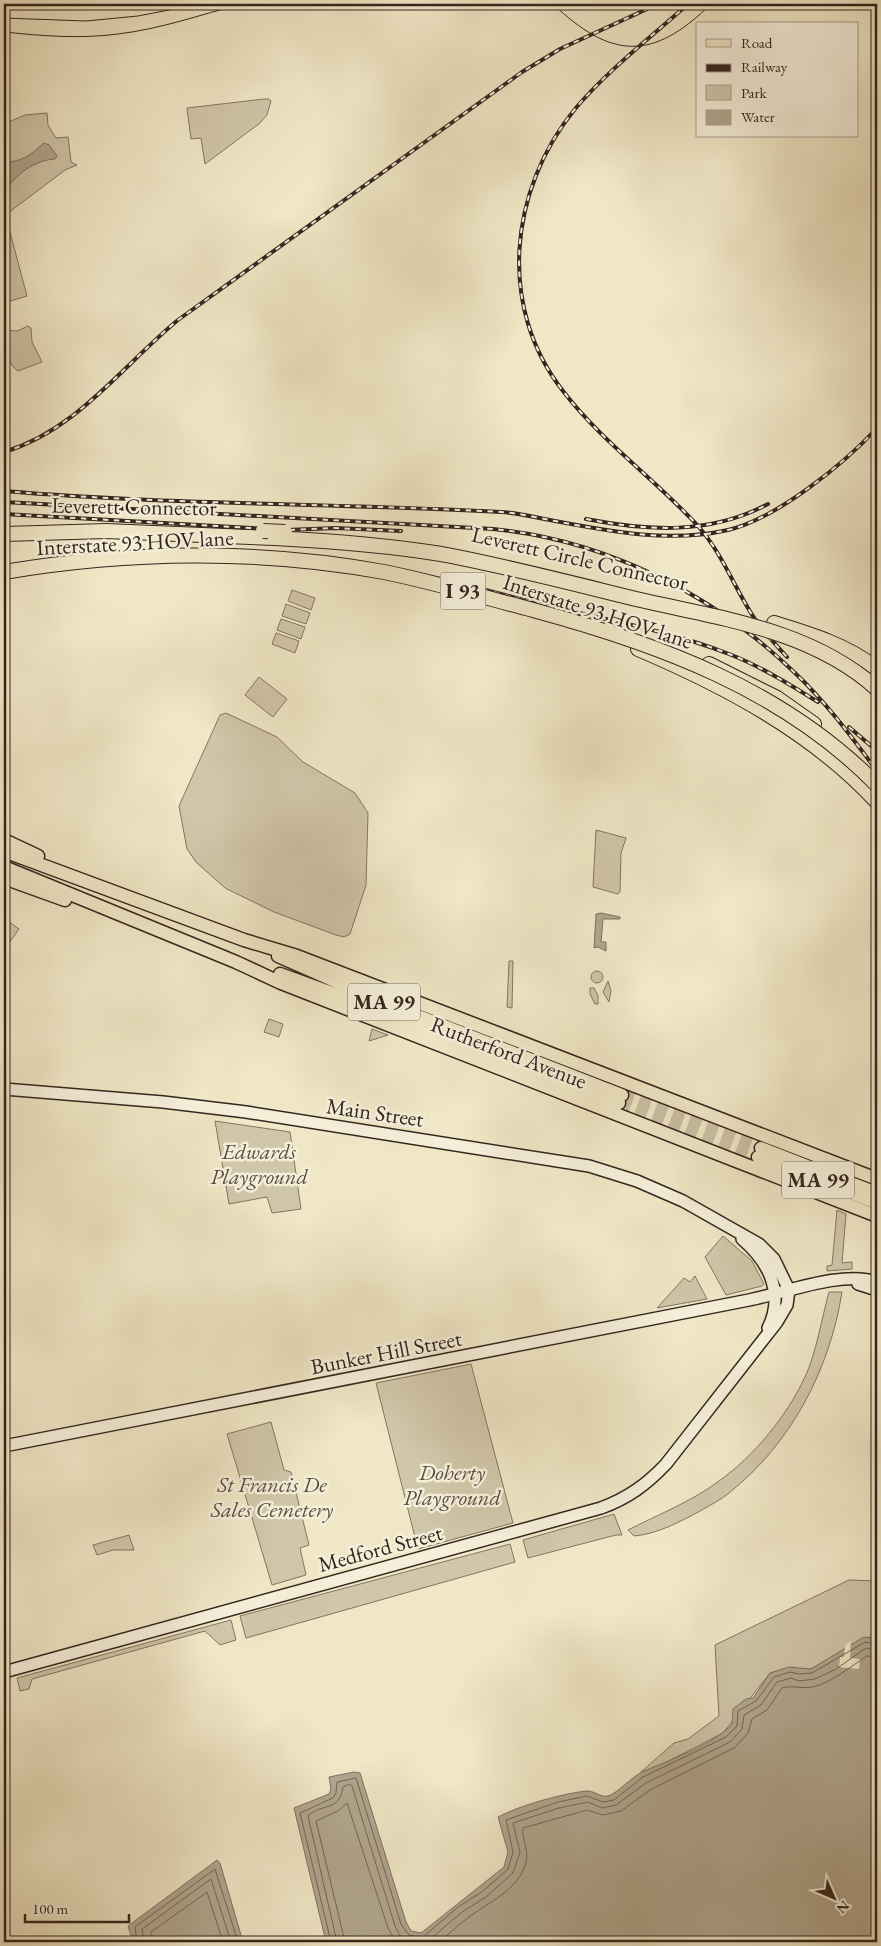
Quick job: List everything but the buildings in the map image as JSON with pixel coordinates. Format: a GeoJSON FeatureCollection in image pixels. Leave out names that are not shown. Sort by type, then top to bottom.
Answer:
{"type":"FeatureCollection","features":[{"type":"Feature","properties":{"kind":"highway","name":"Leverett Connector"},"geometry":{"type":"LineString","coordinates":[[4,528],[98,525],[269,534]]}},
{"type":"Feature","properties":{"kind":"highway","name":"Leverett Connector"},"geometry":{"type":"LineString","coordinates":[[4,534],[90,531],[269,534]]}},
{"type":"Feature","properties":{"kind":"highway","name":"Leverett Circle Connector"},"geometry":{"type":"LineString","coordinates":[[269,534],[390,541],[486,558],[782,626],[838,646],[877,669]]}},
{"type":"Feature","properties":{"kind":"highway","name":"Leverett Circle Connector"},"geometry":{"type":"LineString","coordinates":[[269,534],[440,554],[730,621],[785,637],[821,651],[847,665],[877,689]]}},
{"type":"Feature","properties":{"kind":"highway","name":"I 93"},"geometry":{"type":"LineString","coordinates":[[4,565],[126,551],[250,550],[300,553],[384,564],[616,628],[680,652],[733,675],[798,712],[877,775]]}},
{"type":"Feature","properties":{"kind":"highway","name":"I 93"},"geometry":{"type":"LineString","coordinates":[[4,565],[126,553],[234,551],[349,561],[407,571],[520,600],[590,626]]}},
{"type":"Feature","properties":{"kind":"highway"},"geometry":{"type":"LineString","coordinates":[[4,574],[126,553]]}},
{"type":"Feature","properties":{"kind":"highway","name":"Interstate 93 HOV lane"},"geometry":{"type":"LineString","coordinates":[[4,574],[75,562],[225,557],[299,561],[406,576],[590,626],[678,657],[752,691],[814,730],[877,785]]}},
{"type":"Feature","properties":{"kind":"highway"},"geometry":{"type":"LineString","coordinates":[[520,600],[657,657],[744,700],[815,746],[877,802]]}},
{"type":"Feature","properties":{"kind":"main road"},"geometry":{"type":"LineString","coordinates":[[4,840],[132,898]]}},
{"type":"Feature","properties":{"kind":"main road","name":"MA 99"},"geometry":{"type":"LineString","coordinates":[[4,851],[132,898]]}},
{"type":"Feature","properties":{"kind":"main road","name":"MA 99"},"geometry":{"type":"LineString","coordinates":[[4,866],[130,919]]}},
{"type":"Feature","properties":{"kind":"main road"},"geometry":{"type":"LineString","coordinates":[[4,878],[84,906],[130,919]]}},
{"type":"Feature","properties":{"kind":"main road","name":"Rutherford Avenue"},"geometry":{"type":"LineString","coordinates":[[132,898],[244,940],[298,956],[827,1163],[877,1179]]}},
{"type":"Feature","properties":{"kind":"main road","name":"Rutherford Avenue"},"geometry":{"type":"LineString","coordinates":[[130,919],[412,1036],[822,1191],[877,1216]]}},
{"type":"Feature","properties":{"kind":"main road","name":"MA 99"},"geometry":{"type":"LineString","coordinates":[[236,962],[318,987],[621,1099],[385,1003],[291,963],[244,940]]}},
{"type":"Feature","properties":{"kind":"main road","name":"Main Street"},"geometry":{"type":"LineString","coordinates":[[4,1089],[163,1102],[239,1111],[564,1161],[638,1181],[683,1201],[728,1226],[767,1251],[774,1259],[789,1290]]}},
{"type":"Feature","properties":{"kind":"main road","name":"MA 99"},"geometry":{"type":"LineString","coordinates":[[877,1193],[759,1152],[877,1203]]}},
{"type":"Feature","properties":{"kind":"main road"},"geometry":{"type":"LineString","coordinates":[[822,1191],[829,1177],[827,1163]]}},
{"type":"Feature","properties":{"kind":"main road","name":"Main Street"},"geometry":{"type":"LineString","coordinates":[[728,1226],[749,1245],[764,1263],[776,1294]]}},
{"type":"Feature","properties":{"kind":"main road"},"geometry":{"type":"LineString","coordinates":[[776,1294],[847,1280],[868,1279],[877,1282]]}},
{"type":"Feature","properties":{"kind":"main road"},"geometry":{"type":"LineString","coordinates":[[847,1280],[877,1290]]}},
{"type":"Feature","properties":{"kind":"main road","name":"Medford Street"},"geometry":{"type":"LineString","coordinates":[[4,1672],[600,1508],[626,1498],[642,1487],[666,1464],[783,1314],[789,1298],[789,1290]]}},
{"type":"Feature","properties":{"kind":"main road","name":"Medford Street"},"geometry":{"type":"LineString","coordinates":[[760,1343],[773,1316],[776,1294]]}},
{"type":"Feature","properties":{"kind":"main road","name":"Bunker Hill Street"},"geometry":{"type":"LineString","coordinates":[[4,1446],[776,1294]]}},
{"type":"Feature","properties":{"kind":"green space"},"geometry":{"type":"Polygon","coordinates":[[[264,99],[271,101],[267,115],[260,123],[205,164],[201,138],[191,139],[187,108],[264,99]]]}},
{"type":"Feature","properties":{"kind":"green space"},"geometry":{"type":"Polygon","coordinates":[[[47,113],[48,125],[56,138],[68,137],[71,162],[77,165],[65,170],[4,216],[4,124],[25,115],[47,113]]]}},
{"type":"Feature","properties":{"kind":"green space"},"geometry":{"type":"Polygon","coordinates":[[[10,232],[27,296],[4,303],[4,236],[10,232]]]}},
{"type":"Feature","properties":{"kind":"green space"},"geometry":{"type":"Polygon","coordinates":[[[28,326],[31,328],[32,342],[42,362],[18,371],[9,359],[4,330],[17,331],[28,326]]]}},
{"type":"Feature","properties":{"kind":"green space"},"geometry":{"type":"Polygon","coordinates":[[[292,590],[315,598],[311,610],[288,601],[292,590]]]}},
{"type":"Feature","properties":{"kind":"green space"},"geometry":{"type":"Polygon","coordinates":[[[286,604],[310,613],[306,624],[282,616],[286,604]]]}},
{"type":"Feature","properties":{"kind":"green space"},"geometry":{"type":"Polygon","coordinates":[[[281,619],[305,627],[301,639],[277,630],[281,619]]]}},
{"type":"Feature","properties":{"kind":"green space"},"geometry":{"type":"Polygon","coordinates":[[[276,633],[299,641],[295,653],[272,644],[276,633]]]}},
{"type":"Feature","properties":{"kind":"green space"},"geometry":{"type":"Polygon","coordinates":[[[259,677],[287,699],[273,717],[245,695],[259,677]]]}},
{"type":"Feature","properties":{"kind":"green space"},"geometry":{"type":"Polygon","coordinates":[[[226,713],[277,737],[303,762],[355,793],[368,813],[366,885],[350,934],[344,937],[336,935],[274,912],[225,888],[196,862],[187,849],[179,806],[220,715],[226,713]]]}},
{"type":"Feature","properties":{"kind":"green space"},"geometry":{"type":"Polygon","coordinates":[[[596,830],[626,838],[621,853],[620,892],[618,894],[593,887],[596,830]]]}},
{"type":"Feature","properties":{"kind":"green space"},"geometry":{"type":"Polygon","coordinates":[[[4,918],[19,929],[4,950],[4,918]]]}},
{"type":"Feature","properties":{"kind":"green space"},"geometry":{"type":"Polygon","coordinates":[[[509,961],[513,961],[512,1008],[507,1007],[509,961]]]}},
{"type":"Feature","properties":{"kind":"green space"},"geometry":{"type":"Polygon","coordinates":[[[595,971],[599,971],[603,977],[599,983],[595,983],[591,979],[591,975],[595,971]]]}},
{"type":"Feature","properties":{"kind":"green space"},"geometry":{"type":"Polygon","coordinates":[[[608,981],[611,991],[609,1002],[603,992],[608,981]]]}},
{"type":"Feature","properties":{"kind":"green space"},"geometry":{"type":"Polygon","coordinates":[[[590,988],[594,988],[598,996],[598,1004],[595,1004],[590,994],[590,988]]]}},
{"type":"Feature","properties":{"kind":"green space"},"geometry":{"type":"Polygon","coordinates":[[[269,1019],[283,1024],[279,1037],[264,1032],[269,1019]]]}},
{"type":"Feature","properties":{"kind":"green space"},"geometry":{"type":"Polygon","coordinates":[[[372,1029],[388,1035],[369,1041],[372,1029]]]}},
{"type":"Feature","properties":{"kind":"green space","name":"Edwards Playground"},"geometry":{"type":"Polygon","coordinates":[[[215,1121],[290,1132],[301,1209],[272,1213],[267,1197],[229,1204],[215,1121]]]}},
{"type":"Feature","properties":{"kind":"green space"},"geometry":{"type":"Polygon","coordinates":[[[837,1210],[846,1214],[842,1263],[852,1262],[852,1269],[827,1271],[827,1266],[832,1265],[837,1210]]]}},
{"type":"Feature","properties":{"kind":"green space"},"geometry":{"type":"Polygon","coordinates":[[[723,1236],[752,1261],[764,1284],[762,1286],[726,1295],[705,1257],[723,1236]]]}},
{"type":"Feature","properties":{"kind":"green space"},"geometry":{"type":"Polygon","coordinates":[[[695,1276],[707,1299],[657,1308],[684,1278],[690,1282],[695,1276]]]}},
{"type":"Feature","properties":{"kind":"green space"},"geometry":{"type":"Polygon","coordinates":[[[829,1292],[842,1292],[828,1349],[804,1403],[789,1428],[771,1452],[751,1473],[719,1500],[668,1527],[634,1536],[628,1530],[686,1502],[708,1488],[745,1460],[768,1434],[798,1392],[809,1368],[829,1292]]]}},
{"type":"Feature","properties":{"kind":"green space","name":"Doherty Playground"},"geometry":{"type":"Polygon","coordinates":[[[471,1364],[513,1523],[418,1549],[376,1383],[471,1364]]]}},
{"type":"Feature","properties":{"kind":"green space","name":"St Francis De Sales Cemetery"},"geometry":{"type":"Polygon","coordinates":[[[271,1422],[284,1470],[291,1472],[309,1545],[300,1548],[306,1575],[272,1585],[227,1434],[271,1422]]]}},
{"type":"Feature","properties":{"kind":"green space"},"geometry":{"type":"Polygon","coordinates":[[[614,1514],[622,1535],[528,1558],[523,1540],[614,1514]]]}},
{"type":"Feature","properties":{"kind":"green space"},"geometry":{"type":"Polygon","coordinates":[[[129,1535],[134,1550],[113,1550],[97,1555],[93,1545],[129,1535]]]}},
{"type":"Feature","properties":{"kind":"green space"},"geometry":{"type":"Polygon","coordinates":[[[510,1544],[515,1562],[246,1638],[240,1616],[510,1544]]]}},
{"type":"Feature","properties":{"kind":"green space"},"geometry":{"type":"Polygon","coordinates":[[[849,1580],[877,1581],[877,1639],[868,1637],[811,1669],[794,1667],[770,1673],[723,1733],[659,1766],[641,1772],[674,1743],[688,1739],[719,1716],[715,1645],[849,1580]]]}},
{"type":"Feature","properties":{"kind":"green space"},"geometry":{"type":"Polygon","coordinates":[[[231,1620],[236,1640],[220,1645],[205,1631],[32,1679],[29,1689],[20,1691],[17,1678],[231,1620]]]}},
{"type":"Feature","properties":{"kind":"water"},"geometry":{"type":"Polygon","coordinates":[[[44,143],[49,145],[57,156],[55,159],[40,162],[26,169],[14,179],[6,192],[4,189],[4,162],[16,161],[26,157],[44,143]]]}},
{"type":"Feature","properties":{"kind":"water"},"geometry":{"type":"Polygon","coordinates":[[[601,913],[620,917],[620,919],[603,919],[601,942],[606,942],[606,951],[598,947],[594,948],[596,914],[601,913]]]}},
{"type":"Feature","properties":{"kind":"water"},"geometry":{"type":"Polygon","coordinates":[[[864,1637],[877,1639],[877,1942],[326,1942],[294,1808],[329,1794],[331,1789],[329,1777],[354,1772],[360,1773],[406,1922],[411,1931],[421,1933],[504,1867],[508,1852],[498,1817],[529,1804],[576,1792],[589,1791],[602,1796],[611,1795],[642,1772],[703,1745],[725,1731],[732,1724],[733,1709],[746,1699],[753,1698],[770,1673],[789,1667],[811,1669],[864,1637]]]}},
{"type":"Feature","properties":{"kind":"water"},"geometry":{"type":"Polygon","coordinates":[[[217,1860],[220,1863],[243,1942],[133,1942],[128,1926],[217,1860]]]}},
{"type":"Feature","properties":{"kind":"pier"},"geometry":{"type":"Polygon","coordinates":[[[851,1641],[850,1658],[860,1659],[859,1669],[839,1667],[840,1657],[844,1657],[845,1645],[851,1641]]]}},
{"type":"Feature","properties":{"kind":"tunnel"},"geometry":{"type":"LineString","coordinates":[[622,1095],[761,1148]]}},
{"type":"Feature","properties":{"kind":"tunnel"},"geometry":{"type":"LineString","coordinates":[[619,1103],[758,1157]]}},
{"type":"Feature","properties":{"kind":"tram line"},"geometry":{"type":"LineString","coordinates":[[4,18],[86,21],[138,16],[200,4]]}},
{"type":"Feature","properties":{"kind":"tram line"},"geometry":{"type":"LineString","coordinates":[[4,32],[61,36],[118,34],[165,25],[241,4]]}},
{"type":"Feature","properties":{"kind":"tram line"},"geometry":{"type":"LineString","coordinates":[[553,4],[574,22],[594,35],[613,43],[632,46],[650,44],[670,36],[690,23],[711,4]]}},
{"type":"Feature","properties":{"kind":"railway"},"geometry":{"type":"LineString","coordinates":[[4,452],[30,442],[54,429],[76,413],[178,320],[522,72],[560,49],[658,4]]}},
{"type":"Feature","properties":{"kind":"railway"},"geometry":{"type":"LineString","coordinates":[[688,4],[601,81],[575,109],[553,141],[536,175],[525,212],[520,249],[520,286],[528,323],[542,358],[563,391],[594,427],[698,526],[720,557],[755,619],[787,657]]}},
{"type":"Feature","properties":{"kind":"railway"},"geometry":{"type":"LineString","coordinates":[[4,491],[128,499],[501,512],[522,514],[620,532],[685,536],[728,530],[747,524],[767,514],[788,502],[828,473],[847,458],[877,428]]}},
{"type":"Feature","properties":{"kind":"railway"},"geometry":{"type":"LineString","coordinates":[[4,502],[493,529],[535,535],[576,545],[656,575],[693,595],[729,618],[762,644],[805,683],[837,719],[877,771]]}},
{"type":"Feature","properties":{"kind":"railway"},"geometry":{"type":"LineString","coordinates":[[586,519],[632,526],[678,528],[724,521],[768,504]]}},
{"type":"Feature","properties":{"kind":"railway"},"geometry":{"type":"LineString","coordinates":[[4,514],[287,530],[336,528],[401,531]]}},
{"type":"Feature","properties":{"kind":"railway"},"geometry":{"type":"LineString","coordinates":[[4,574],[51,564],[99,557],[147,553],[196,552],[293,555],[389,568],[451,581],[686,639],[752,664],[818,702]]}},
{"type":"Feature","properties":{"kind":"railway"},"geometry":{"type":"LineString","coordinates":[[849,727],[877,751]]}}]}
